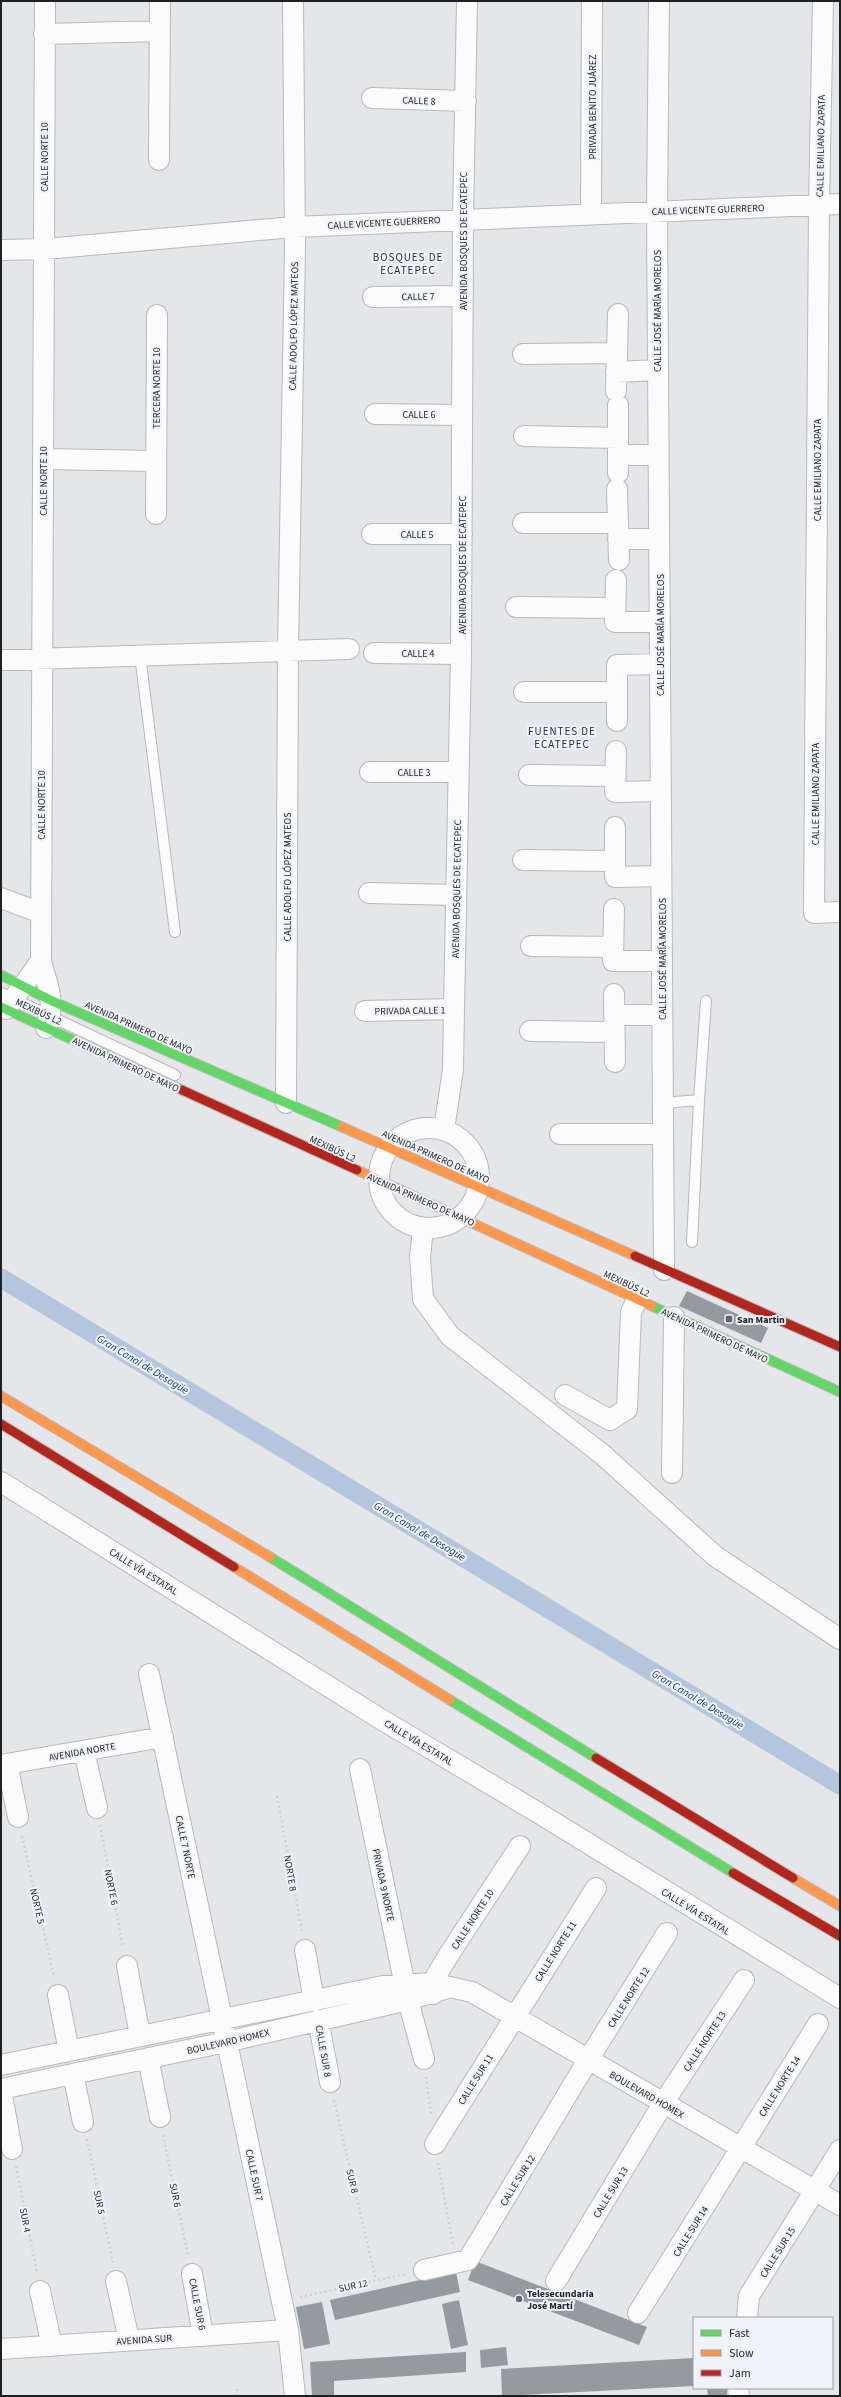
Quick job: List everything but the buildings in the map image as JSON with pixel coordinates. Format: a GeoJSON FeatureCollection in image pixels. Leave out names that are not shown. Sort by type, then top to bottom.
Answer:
{"type":"FeatureCollection","features":[{"type":"Feature","properties":{"kind":"highway","name":"AVENIDA PRIMERO DE MAYO"},"geometry":{"type":"LineString","coordinates":[[1,975],[9,996],[383,1163]]}},
{"type":"Feature","properties":{"kind":"highway","name":"AVENIDA PRIMERO DE MAYO"},"geometry":{"type":"LineString","coordinates":[[50,1014],[286,1103],[383,1163]]}},
{"type":"Feature","properties":{"kind":"highway","name":"AVENIDA PRIMERO DE MAYO"},"geometry":{"type":"LineString","coordinates":[[471,1203],[664,1270],[840,1347]]}},
{"type":"Feature","properties":{"kind":"highway","name":"AVENIDA PRIMERO DE MAYO"},"geometry":{"type":"LineString","coordinates":[[471,1203],[637,1300],[840,1392]]}},
{"type":"Feature","properties":{"kind":"highway"},"geometry":{"type":"LineString","coordinates":[[1,1396],[227,1530],[722,1836],[840,1906]]}},
{"type":"Feature","properties":{"kind":"highway"},"geometry":{"type":"LineString","coordinates":[[1,1424],[723,1867],[840,1936]]}},
{"type":"Feature","properties":{"kind":"street","name":"CALLE NORTE 10"},"geometry":{"type":"LineString","coordinates":[[45,1],[41,961],[50,1014]]}},
{"type":"Feature","properties":{"kind":"street"},"geometry":{"type":"LineString","coordinates":[[158,160],[160,1]]}},
{"type":"Feature","properties":{"kind":"street","name":"CALLE ADOLFO LÓPEZ MATEOS"},"geometry":{"type":"LineString","coordinates":[[286,1103],[288,650],[294,226],[293,1]]}},
{"type":"Feature","properties":{"kind":"street","name":"AVENIDA BOSQUES DE ECATEPEC"},"geometry":{"type":"LineString","coordinates":[[444,1129],[453,1070],[455,896],[461,654],[463,218],[467,1]]}},
{"type":"Feature","properties":{"kind":"street","name":"PRIVADA BENITO JUÁREZ"},"geometry":{"type":"LineString","coordinates":[[591,213],[592,1]]}},
{"type":"Feature","properties":{"kind":"street","name":"CALLE JOSÉ MARÍA MORELOS"},"geometry":{"type":"LineString","coordinates":[[659,1],[657,211],[664,1270]]}},
{"type":"Feature","properties":{"kind":"street","name":"CALLE EMILIANO ZAPATA"},"geometry":{"type":"LineString","coordinates":[[822,1],[819,204],[814,913],[840,912]]}},
{"type":"Feature","properties":{"kind":"street"},"geometry":{"type":"LineString","coordinates":[[44,34],[160,31]]}},
{"type":"Feature","properties":{"kind":"street","name":"CALLE 8"},"geometry":{"type":"LineString","coordinates":[[372,98],[466,101]]}},
{"type":"Feature","properties":{"kind":"street","name":"CALLE VICENTE GUERRERO"},"geometry":{"type":"LineString","coordinates":[[1,250],[45,249],[294,226],[840,204]]}},
{"type":"Feature","properties":{"kind":"street","name":"CALLE 7"},"geometry":{"type":"LineString","coordinates":[[373,297],[463,296]]}},
{"type":"Feature","properties":{"kind":"street"},"geometry":{"type":"LineString","coordinates":[[618,314],[617,464],[619,560]]}},
{"type":"Feature","properties":{"kind":"street","name":"TERCERA NORTE 10"},"geometry":{"type":"LineString","coordinates":[[156,514],[157,315]]}},
{"type":"Feature","properties":{"kind":"street"},"geometry":{"type":"LineString","coordinates":[[523,354],[617,380],[658,370]]}},
{"type":"Feature","properties":{"kind":"street","name":"CALLE 6"},"geometry":{"type":"LineString","coordinates":[[375,414],[462,414]]}},
{"type":"Feature","properties":{"kind":"street"},"geometry":{"type":"LineString","coordinates":[[524,436],[617,464],[658,455]]}},
{"type":"Feature","properties":{"kind":"street"},"geometry":{"type":"LineString","coordinates":[[43,459],[156,461]]}},
{"type":"Feature","properties":{"kind":"street"},"geometry":{"type":"LineString","coordinates":[[523,523],[618,531],[659,539]]}},
{"type":"Feature","properties":{"kind":"street","name":"CALLE 5"},"geometry":{"type":"LineString","coordinates":[[372,534],[462,534]]}},
{"type":"Feature","properties":{"kind":"street"},"geometry":{"type":"LineString","coordinates":[[616,580],[615,622],[660,622]]}},
{"type":"Feature","properties":{"kind":"street"},"geometry":{"type":"LineString","coordinates":[[516,607],[615,608]]}},
{"type":"Feature","properties":{"kind":"street"},"geometry":{"type":"LineString","coordinates":[[1,660],[349,649]]}},
{"type":"Feature","properties":{"kind":"street","name":"CALLE 4"},"geometry":{"type":"LineString","coordinates":[[374,653],[461,654]]}},
{"type":"Feature","properties":{"kind":"street"},"geometry":{"type":"LineString","coordinates":[[617,721],[617,665],[660,664]]}},
{"type":"Feature","properties":{"kind":"street"},"geometry":{"type":"LineString","coordinates":[[524,692],[617,692]]}},
{"type":"Feature","properties":{"kind":"street"},"geometry":{"type":"LineString","coordinates":[[616,751],[615,792],[661,791]]}},
{"type":"Feature","properties":{"kind":"street","name":"CALLE 3"},"geometry":{"type":"LineString","coordinates":[[370,772],[458,772]]}},
{"type":"Feature","properties":{"kind":"street"},"geometry":{"type":"LineString","coordinates":[[529,775],[616,776]]}},
{"type":"Feature","properties":{"kind":"street"},"geometry":{"type":"LineString","coordinates":[[615,827],[615,877],[661,876]]}},
{"type":"Feature","properties":{"kind":"street"},"geometry":{"type":"LineString","coordinates":[[522,860],[615,861]]}},
{"type":"Feature","properties":{"kind":"street"},"geometry":{"type":"LineString","coordinates":[[369,893],[455,896]]}},
{"type":"Feature","properties":{"kind":"street"},"geometry":{"type":"LineString","coordinates":[[1,898],[41,913]]}},
{"type":"Feature","properties":{"kind":"street"},"geometry":{"type":"LineString","coordinates":[[614,909],[613,961],[662,960]]}},
{"type":"Feature","properties":{"kind":"street"},"geometry":{"type":"LineString","coordinates":[[531,946],[613,947]]}},
{"type":"Feature","properties":{"kind":"street"},"geometry":{"type":"LineString","coordinates":[[9,996],[41,961]]}},
{"type":"Feature","properties":{"kind":"street"},"geometry":{"type":"LineString","coordinates":[[614,994],[615,1062]]}},
{"type":"Feature","properties":{"kind":"street","name":"PRIVADA CALLE 1"},"geometry":{"type":"LineString","coordinates":[[365,1011],[454,1009]]}},
{"type":"Feature","properties":{"kind":"street"},"geometry":{"type":"LineString","coordinates":[[530,1031],[614,1023],[662,1015]]}},
{"type":"Feature","properties":{"kind":"street"},"geometry":{"type":"LineString","coordinates":[[424,1127],[444,1129],[465,1142],[478,1163],[471,1203],[443,1226],[423,1228],[410,1224],[397,1217],[384,1201],[383,1163],[405,1134],[424,1127]]}},
{"type":"Feature","properties":{"kind":"street"},"geometry":{"type":"LineString","coordinates":[[560,1134],[663,1134]]}},
{"type":"Feature","properties":{"kind":"street"},"geometry":{"type":"LineString","coordinates":[[423,1228],[420,1257],[423,1299],[450,1336],[603,1455],[715,1556],[840,1639]]}},
{"type":"Feature","properties":{"kind":"street"},"geometry":{"type":"LineString","coordinates":[[565,1395],[610,1420],[627,1409],[631,1312],[637,1300]]}},
{"type":"Feature","properties":{"kind":"street"},"geometry":{"type":"LineString","coordinates":[[672,1473],[674,1317]]}},
{"type":"Feature","properties":{"kind":"street","name":"CALLE VÍA ESTATAL"},"geometry":{"type":"LineString","coordinates":[[1,1482],[379,1718],[537,1812],[840,1998]]}},
{"type":"Feature","properties":{"kind":"street","name":"CALLE 7 NORTE"},"geometry":{"type":"LineString","coordinates":[[149,1674],[222,2020]]}},
{"type":"Feature","properties":{"kind":"street","name":"AVENIDA NORTE"},"geometry":{"type":"LineString","coordinates":[[4,1765],[163,1737]]}},
{"type":"Feature","properties":{"kind":"street"},"geometry":{"type":"LineString","coordinates":[[84,1751],[97,1808]]}},
{"type":"Feature","properties":{"kind":"street"},"geometry":{"type":"LineString","coordinates":[[4,1765],[18,1817]]}},
{"type":"Feature","properties":{"kind":"street","name":"PRIVADA 9 NORTE"},"geometry":{"type":"LineString","coordinates":[[360,1769],[407,1992],[424,2059]]}},
{"type":"Feature","properties":{"kind":"street","name":"CALLE NORTE 10"},"geometry":{"type":"LineString","coordinates":[[433,1988],[520,1846]]}},
{"type":"Feature","properties":{"kind":"street","name":"CALLE NORTE 11"},"geometry":{"type":"LineString","coordinates":[[515,2015],[596,1888]]}},
{"type":"Feature","properties":{"kind":"street","name":"CALLE NORTE 12"},"geometry":{"type":"LineString","coordinates":[[588,2060],[667,1933]]}},
{"type":"Feature","properties":{"kind":"street"},"geometry":{"type":"LineString","coordinates":[[305,1950],[314,2001]]}},
{"type":"Feature","properties":{"kind":"street"},"geometry":{"type":"LineString","coordinates":[[127,1966],[140,2036]]}},
{"type":"Feature","properties":{"kind":"street","name":"CALLE NORTE 13"},"geometry":{"type":"LineString","coordinates":[[664,2102],[744,1980]]}},
{"type":"Feature","properties":{"kind":"street","name":"BOULEVARD HOMEX"},"geometry":{"type":"LineString","coordinates":[[1,2065],[314,2001],[453,1986],[472,1992],[515,2015],[588,2060],[664,2102],[741,2149],[816,2190],[840,2205]]}},
{"type":"Feature","properties":{"kind":"street","name":"BOULEVARD HOMEX"},"geometry":{"type":"LineString","coordinates":[[1,2090],[226,2042],[318,2020],[407,1992]]}},
{"type":"Feature","properties":{"kind":"street"},"geometry":{"type":"LineString","coordinates":[[58,1995],[69,2051]]}},
{"type":"Feature","properties":{"kind":"street","name":"CALLE SUR 11"},"geometry":{"type":"LineString","coordinates":[[435,2144],[515,2015]]}},
{"type":"Feature","properties":{"kind":"street","name":"CALLE SUR 7"},"geometry":{"type":"LineString","coordinates":[[222,2020],[288,2330],[295,2396]]}},
{"type":"Feature","properties":{"kind":"street","name":"CALLE SUR 8"},"geometry":{"type":"LineString","coordinates":[[318,2020],[330,2082]]}},
{"type":"Feature","properties":{"kind":"street","name":"CALLE NORTE 14"},"geometry":{"type":"LineString","coordinates":[[741,2149],[818,2024]]}},
{"type":"Feature","properties":{"kind":"street"},"geometry":{"type":"LineString","coordinates":[[148,2058],[160,2117]]}},
{"type":"Feature","properties":{"kind":"street","name":"CALLE SUR 12"},"geometry":{"type":"LineString","coordinates":[[424,2270],[468,2260],[588,2060]]}},
{"type":"Feature","properties":{"kind":"street"},"geometry":{"type":"LineString","coordinates":[[73,2074],[84,2122]]}},
{"type":"Feature","properties":{"kind":"street"},"geometry":{"type":"LineString","coordinates":[[1,2090],[12,2149]]}},
{"type":"Feature","properties":{"kind":"street","name":"CALLE SUR 13"},"geometry":{"type":"LineString","coordinates":[[556,2281],[664,2102]]}},
{"type":"Feature","properties":{"kind":"street","name":"CALLE SUR 14"},"geometry":{"type":"LineString","coordinates":[[638,2314],[741,2149]]}},
{"type":"Feature","properties":{"kind":"street","name":"CALLE SUR 15"},"geometry":{"type":"LineString","coordinates":[[747,2317],[750,2296],[840,2150]]}},
{"type":"Feature","properties":{"kind":"street","name":"CALLE SUR 6"},"geometry":{"type":"LineString","coordinates":[[192,2274],[203,2335]]}},
{"type":"Feature","properties":{"kind":"street"},"geometry":{"type":"LineString","coordinates":[[116,2281],[129,2340]]}},
{"type":"Feature","properties":{"kind":"street"},"geometry":{"type":"LineString","coordinates":[[40,2291],[52,2346]]}},
{"type":"Feature","properties":{"kind":"street","name":"AVENIDA SUR"},"geometry":{"type":"LineString","coordinates":[[1,2349],[288,2330]]}},
{"type":"Feature","properties":{"kind":"lane"},"geometry":{"type":"LineString","coordinates":[[140,655],[175,932]]}},
{"type":"Feature","properties":{"kind":"lane","name":"MEXIBÚS L2"},"geometry":{"type":"LineString","coordinates":[[9,996],[471,1203],[840,1381]]}},
{"type":"Feature","properties":{"kind":"lane"},"geometry":{"type":"LineString","coordinates":[[692,1242],[698,1100],[706,1001]]}},
{"type":"Feature","properties":{"kind":"lane","name":"MEXIBÚS L2"},"geometry":{"type":"LineString","coordinates":[[50,1014],[190,1082],[383,1163],[471,1203],[840,1357]]}},
{"type":"Feature","properties":{"kind":"lane"},"geometry":{"type":"LineString","coordinates":[[663,1103],[698,1100]]}},
{"type":"Feature","properties":{"kind":"path","name":"NORTE 8"},"geometry":{"type":"LineString","coordinates":[[277,1796],[305,1950]]}},
{"type":"Feature","properties":{"kind":"path","name":"NORTE 6"},"geometry":{"type":"LineString","coordinates":[[97,1808],[127,1966]]}},
{"type":"Feature","properties":{"kind":"path","name":"NORTE 5"},"geometry":{"type":"LineString","coordinates":[[18,1817],[58,1995]]}},
{"type":"Feature","properties":{"kind":"path","name":"SUR 8"},"geometry":{"type":"LineString","coordinates":[[330,2082],[376,2280]]}},
{"type":"Feature","properties":{"kind":"path","name":"SUR 6"},"geometry":{"type":"LineString","coordinates":[[160,2117],[192,2274]]}},
{"type":"Feature","properties":{"kind":"path","name":"SUR 5"},"geometry":{"type":"LineString","coordinates":[[84,2122],[116,2281]]}},
{"type":"Feature","properties":{"kind":"path","name":"SUR 4"},"geometry":{"type":"LineString","coordinates":[[12,2149],[40,2291]]}},
{"type":"Feature","properties":{"kind":"path","name":"SUR 12"},"geometry":{"type":"LineString","coordinates":[[282,2301],[424,2270]]}},
{"type":"Feature","properties":{"kind":"path"},"geometry":{"type":"LineString","coordinates":[[237,2389],[237,2396]]}},
{"type":"Feature","properties":{"kind":"waterway","name":"Gran Canal de Desagüe"},"geometry":{"type":"LineString","coordinates":[[1,1278],[840,1785]]}},
{"type":"Feature","properties":{"kind":"traffic: fast"},"geometry":{"type":"LineString","coordinates":[[1,975],[52,1001],[342,1127]]}},
{"type":"Feature","properties":{"kind":"traffic: fast"},"geometry":{"type":"LineString","coordinates":[[1,1007],[182,1090]]}},
{"type":"Feature","properties":{"kind":"traffic: fast"},"geometry":{"type":"LineString","coordinates":[[652,1306],[840,1392]]}},
{"type":"Feature","properties":{"kind":"traffic: fast"},"geometry":{"type":"LineString","coordinates":[[270,1557],[596,1758]]}},
{"type":"Feature","properties":{"kind":"traffic: fast"},"geometry":{"type":"LineString","coordinates":[[450,1700],[733,1873]]}},
{"type":"Feature","properties":{"kind":"traffic: slow"},"geometry":{"type":"LineString","coordinates":[[342,1127],[635,1256]]}},
{"type":"Feature","properties":{"kind":"traffic: slow"},"geometry":{"type":"LineString","coordinates":[[357,1170],[652,1306]]}},
{"type":"Feature","properties":{"kind":"traffic: slow"},"geometry":{"type":"LineString","coordinates":[[1,1396],[270,1557]]}},
{"type":"Feature","properties":{"kind":"traffic: slow"},"geometry":{"type":"LineString","coordinates":[[234,1567],[450,1700]]}},
{"type":"Feature","properties":{"kind":"traffic: slow"},"geometry":{"type":"LineString","coordinates":[[793,1878],[840,1906]]}},
{"type":"Feature","properties":{"kind":"traffic: jam"},"geometry":{"type":"LineString","coordinates":[[182,1090],[357,1170]]}},
{"type":"Feature","properties":{"kind":"traffic: jam"},"geometry":{"type":"LineString","coordinates":[[635,1256],[840,1347]]}},
{"type":"Feature","properties":{"kind":"traffic: jam"},"geometry":{"type":"LineString","coordinates":[[1,1424],[234,1567]]}},
{"type":"Feature","properties":{"kind":"traffic: jam"},"geometry":{"type":"LineString","coordinates":[[596,1758],[793,1878]]}},
{"type":"Feature","properties":{"kind":"traffic: jam"},"geometry":{"type":"LineString","coordinates":[[733,1873],[840,1936]]}},
{"type":"Feature","properties":{"kind":"place","name":"San Martin"},"geometry":{"type":"Point","coordinates":[729,1319]}},
{"type":"Feature","properties":{"kind":"place","name":"Telesecundaria José Martí"},"geometry":{"type":"Point","coordinates":[519,2299]}},
{"type":"Feature","properties":{"kind":"district","name":"BOSQUES DE ECATEPEC"},"geometry":{"type":"Point","coordinates":[408,263]}},
{"type":"Feature","properties":{"kind":"district","name":"FUENTES DE ECATEPEC"},"geometry":{"type":"Point","coordinates":[562,737]}}]}
